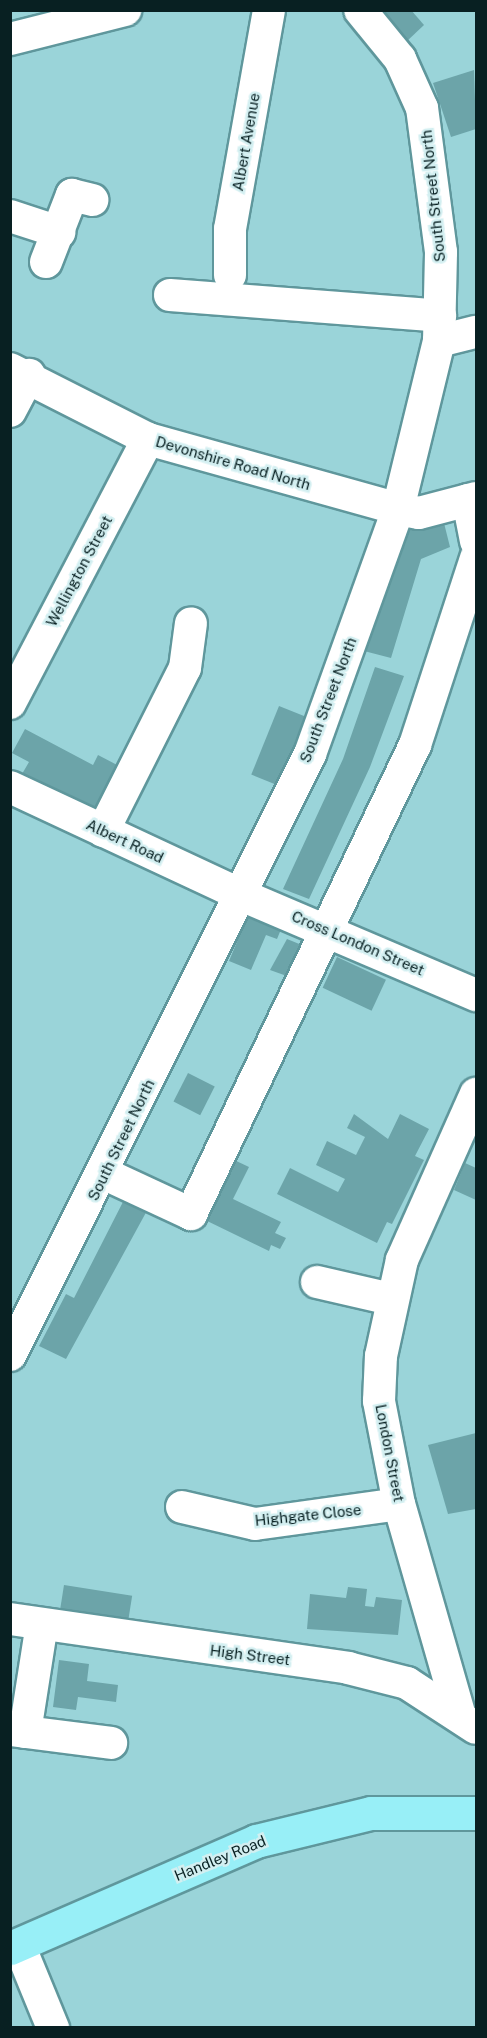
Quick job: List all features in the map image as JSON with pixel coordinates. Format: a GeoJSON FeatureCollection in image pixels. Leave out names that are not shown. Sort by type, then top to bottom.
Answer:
{"type":"FeatureCollection","features":[{"type":"Feature","properties":{"kind":"main road","name":"Handley Road"},"geometry":{"type":"LineString","coordinates":[[15,1946],[256,1841],[371,1814],[477,1813]]}},
{"type":"Feature","properties":{"kind":"street"},"geometry":{"type":"LineString","coordinates":[[10,39],[125,10]]}},
{"type":"Feature","properties":{"kind":"street","name":"Albert Avenue"},"geometry":{"type":"LineString","coordinates":[[230,275],[230,229],[269,10]]}},
{"type":"Feature","properties":{"kind":"street","name":"South Street North"},"geometry":{"type":"LineString","coordinates":[[10,1355],[105,1174],[239,894],[310,754],[398,509],[440,329],[441,252],[422,108],[400,59],[360,10]]}},
{"type":"Feature","properties":{"kind":"street"},"geometry":{"type":"LineString","coordinates":[[46,262],[72,195],[92,200]]}},
{"type":"Feature","properties":{"kind":"street"},"geometry":{"type":"LineString","coordinates":[[10,216],[59,232]]}},
{"type":"Feature","properties":{"kind":"street"},"geometry":{"type":"LineString","coordinates":[[170,295],[477,332]]}},
{"type":"Feature","properties":{"kind":"street"},"geometry":{"type":"LineString","coordinates":[[10,411],[20,372]]}},
{"type":"Feature","properties":{"kind":"street","name":"Devonshire Road North"},"geometry":{"type":"LineString","coordinates":[[20,372],[148,439],[419,513],[472,499]]}},
{"type":"Feature","properties":{"kind":"street","name":"Wellington Street"},"geometry":{"type":"LineString","coordinates":[[10,703],[148,439]]}},
{"type":"Feature","properties":{"kind":"street"},"geometry":{"type":"LineString","coordinates":[[472,499],[477,541]]}},
{"type":"Feature","properties":{"kind":"street"},"geometry":{"type":"LineString","coordinates":[[105,1174],[191,1214],[415,745],[477,558]]}},
{"type":"Feature","properties":{"kind":"street"},"geometry":{"type":"LineString","coordinates":[[103,831],[185,669],[191,623]]}},
{"type":"Feature","properties":{"kind":"street","name":"Albert Road"},"geometry":{"type":"LineString","coordinates":[[10,787],[239,894]]}},
{"type":"Feature","properties":{"kind":"street","name":"Cross London Street"},"geometry":{"type":"LineString","coordinates":[[239,894],[357,940],[477,996]]}},
{"type":"Feature","properties":{"kind":"street","name":"London Street"},"geometry":{"type":"LineString","coordinates":[[468,1721],[399,1504],[379,1401],[391,1299],[402,1260],[477,1094]]}},
{"type":"Feature","properties":{"kind":"street"},"geometry":{"type":"LineString","coordinates":[[317,1282],[391,1299]]}},
{"type":"Feature","properties":{"kind":"street","name":"Highgate Close"},"geometry":{"type":"LineString","coordinates":[[182,1507],[255,1524],[399,1504]]}},
{"type":"Feature","properties":{"kind":"street","name":"High Street"},"geometry":{"type":"LineString","coordinates":[[10,1619],[348,1668],[406,1683],[468,1721]]}},
{"type":"Feature","properties":{"kind":"street"},"geometry":{"type":"LineString","coordinates":[[42,1624],[18,1731],[111,1743]]}},
{"type":"Feature","properties":{"kind":"street"},"geometry":{"type":"LineString","coordinates":[[15,1946],[53,2028]]}},
{"type":"Feature","properties":{"kind":"building"},"geometry":{"type":"Polygon","coordinates":[[[379,10],[411,10],[424,25],[406,42],[379,10]]]}},
{"type":"Feature","properties":{"kind":"building"},"geometry":{"type":"Polygon","coordinates":[[[474,70],[476,129],[451,137],[433,83],[474,70]]]}},
{"type":"Feature","properties":{"kind":"building"},"geometry":{"type":"Polygon","coordinates":[[[443,519],[450,547],[421,559],[391,658],[364,651],[403,529],[443,519]]]}},
{"type":"Feature","properties":{"kind":"building"},"geometry":{"type":"Polygon","coordinates":[[[375,667],[404,676],[370,767],[309,899],[283,889],[343,759],[375,667]]]}},
{"type":"Feature","properties":{"kind":"building"},"geometry":{"type":"Polygon","coordinates":[[[279,706],[306,717],[278,785],[251,775],[279,706]]]}},
{"type":"Feature","properties":{"kind":"building"},"geometry":{"type":"Polygon","coordinates":[[[25,729],[93,765],[98,755],[121,767],[97,813],[22,774],[29,762],[12,753],[25,729]]]}},
{"type":"Feature","properties":{"kind":"building"},"geometry":{"type":"Polygon","coordinates":[[[251,908],[284,922],[277,939],[266,935],[251,970],[229,961],[251,908]]]}},
{"type":"Feature","properties":{"kind":"building"},"geometry":{"type":"Polygon","coordinates":[[[287,939],[314,950],[298,980],[270,970],[287,939]]]}},
{"type":"Feature","properties":{"kind":"building"},"geometry":{"type":"Polygon","coordinates":[[[337,957],[386,980],[372,1011],[323,988],[337,957]]]}},
{"type":"Feature","properties":{"kind":"building"},"geometry":{"type":"Polygon","coordinates":[[[188,1073],[215,1087],[200,1115],[173,1102],[188,1073]]]}},
{"type":"Feature","properties":{"kind":"building"},"geometry":{"type":"Polygon","coordinates":[[[354,1114],[388,1139],[400,1114],[429,1129],[415,1156],[424,1160],[392,1224],[387,1222],[377,1243],[277,1194],[290,1168],[338,1192],[345,1179],[316,1165],[327,1141],[356,1155],[365,1137],[347,1128],[354,1114]]]}},
{"type":"Feature","properties":{"kind":"building"},"geometry":{"type":"Polygon","coordinates":[[[230,1158],[249,1167],[233,1199],[281,1222],[275,1233],[286,1238],[280,1249],[271,1245],[269,1251],[201,1218],[230,1158]]]}},
{"type":"Feature","properties":{"kind":"building"},"geometry":{"type":"Polygon","coordinates":[[[465,1163],[476,1168],[476,1200],[454,1190],[465,1163]]]}},
{"type":"Feature","properties":{"kind":"building"},"geometry":{"type":"Polygon","coordinates":[[[127,1194],[149,1207],[66,1359],[39,1346],[66,1294],[74,1298],[127,1194]]]}},
{"type":"Feature","properties":{"kind":"building"},"geometry":{"type":"Polygon","coordinates":[[[476,1433],[476,1509],[448,1514],[428,1445],[476,1433]]]}},
{"type":"Feature","properties":{"kind":"building"},"geometry":{"type":"Polygon","coordinates":[[[64,1585],[132,1596],[127,1625],[59,1615],[64,1585]]]}},
{"type":"Feature","properties":{"kind":"building"},"geometry":{"type":"Polygon","coordinates":[[[348,1587],[367,1589],[365,1606],[374,1607],[376,1597],[402,1600],[398,1635],[307,1629],[310,1594],[346,1598],[348,1587]]]}},
{"type":"Feature","properties":{"kind":"building"},"geometry":{"type":"Polygon","coordinates":[[[59,1660],[89,1664],[87,1681],[118,1685],[116,1702],[78,1697],[76,1710],[53,1707],[59,1660]]]}}]}
